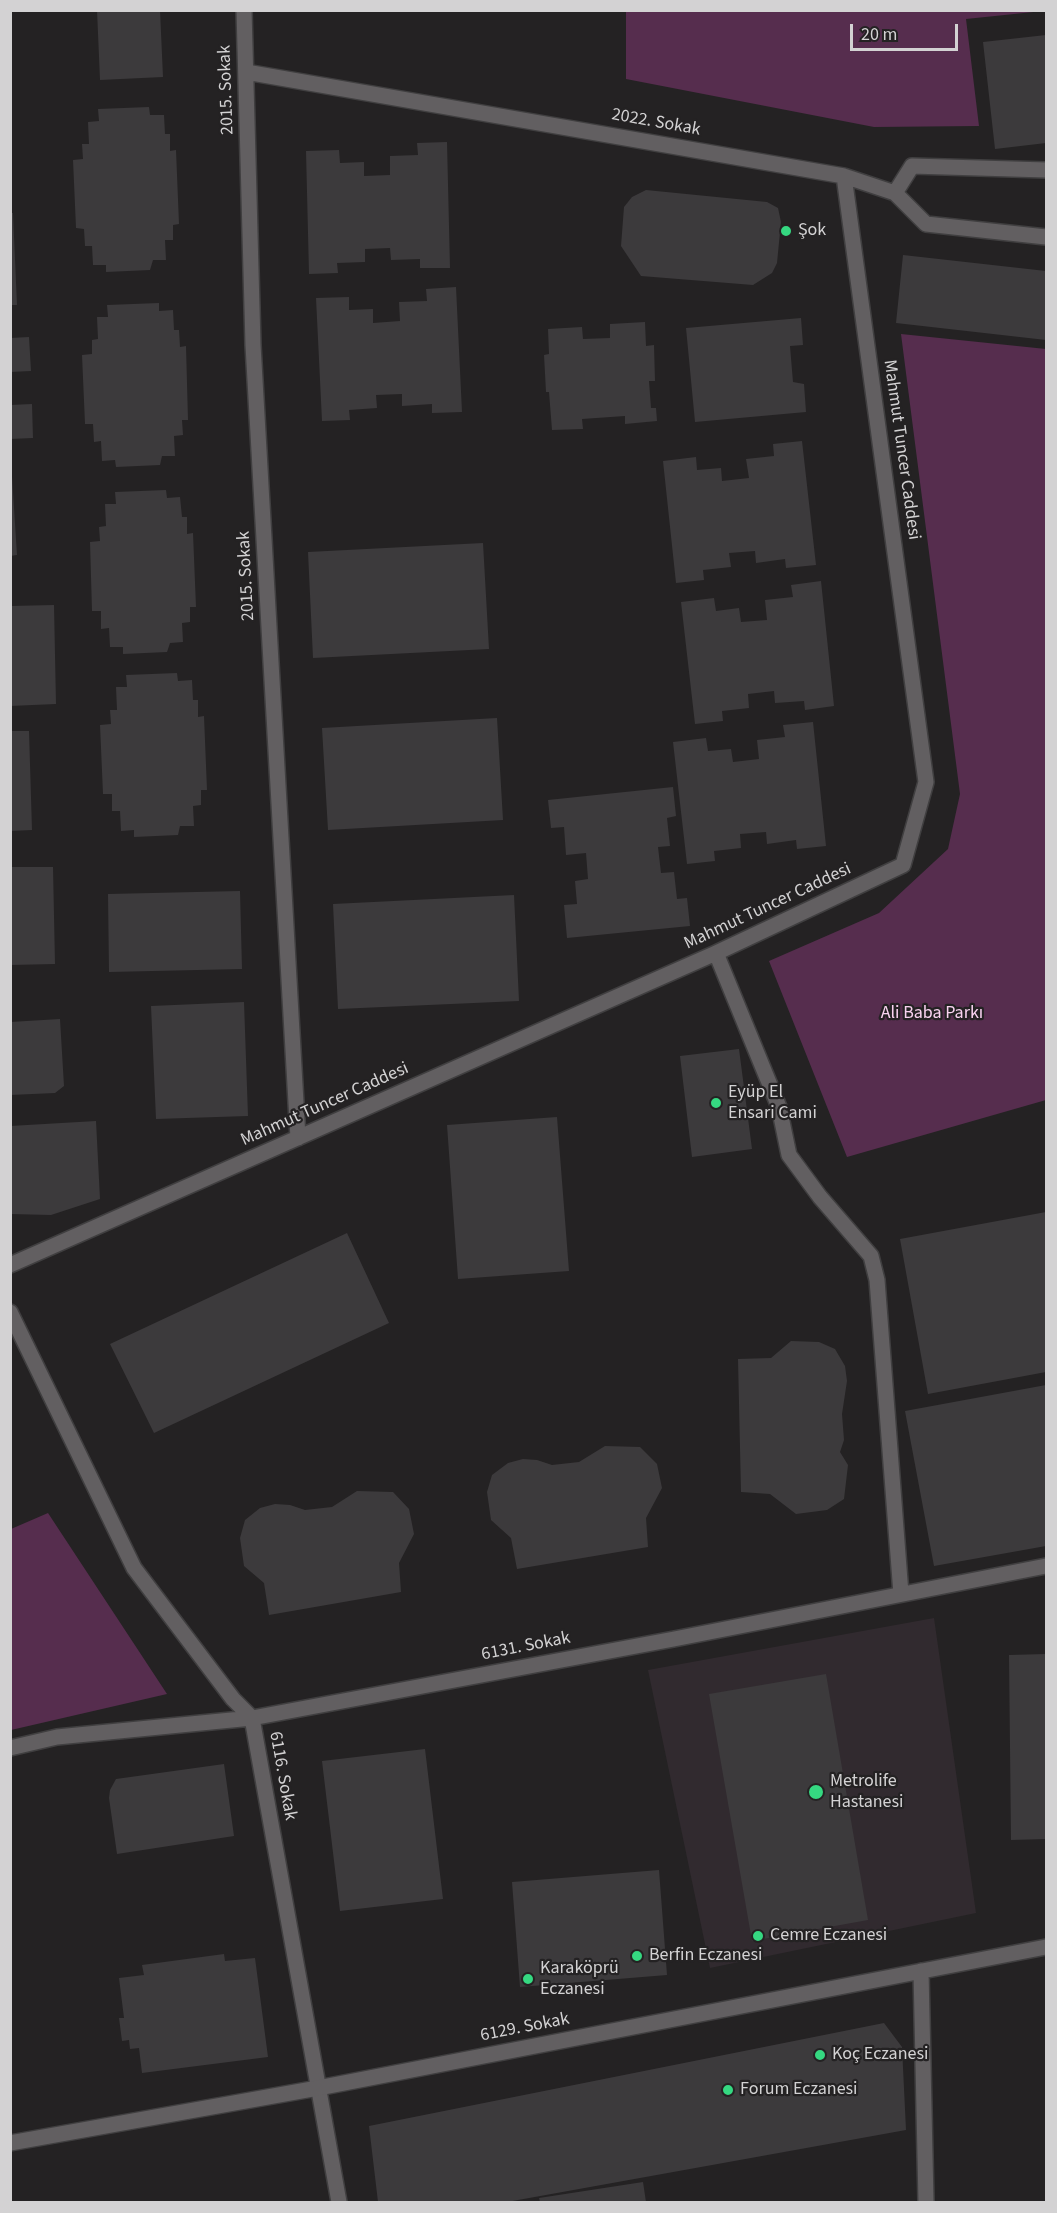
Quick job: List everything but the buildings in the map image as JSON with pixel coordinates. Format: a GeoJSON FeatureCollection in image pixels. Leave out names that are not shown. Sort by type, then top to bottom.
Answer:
{"type":"FeatureCollection","features":[{"type":"Feature","properties":{"kind":"street","name":"2015. Sokak"},"geometry":{"type":"LineString","coordinates":[[244,10],[253,345],[298,1138]]}},
{"type":"Feature","properties":{"kind":"street","name":"2022. Sokak"},"geometry":{"type":"LineString","coordinates":[[246,72],[844,176],[895,193]]}},
{"type":"Feature","properties":{"kind":"street"},"geometry":{"type":"LineString","coordinates":[[1047,170],[912,166],[895,193],[926,224],[1047,237]]}},
{"type":"Feature","properties":{"kind":"street","name":"Mahmut Tuncer Caddesi"},"geometry":{"type":"LineString","coordinates":[[10,1265],[716,953],[903,865],[926,782],[844,176]]}},
{"type":"Feature","properties":{"kind":"street"},"geometry":{"type":"LineString","coordinates":[[716,953],[779,1107],[789,1155],[820,1197],[871,1256],[877,1280],[901,1594]]}},
{"type":"Feature","properties":{"kind":"street","name":"6116. Sokak"},"geometry":{"type":"LineString","coordinates":[[10,1312],[134,1568],[233,1700],[252,1718],[339,2202]]}},
{"type":"Feature","properties":{"kind":"street","name":"6131. Sokak"},"geometry":{"type":"LineString","coordinates":[[10,1748],[57,1737],[252,1718],[1047,1566]]}},
{"type":"Feature","properties":{"kind":"street","name":"6129. Sokak"},"geometry":{"type":"LineString","coordinates":[[10,2143],[318,2088],[1047,1947]]}},
{"type":"Feature","properties":{"kind":"street"},"geometry":{"type":"LineString","coordinates":[[921,1971],[926,2202]]}},
{"type":"Feature","properties":{"kind":"shaded area","name":"Metrolife Hastanesi"},"geometry":{"type":"Polygon","coordinates":[[[934,1618],[976,1913],[710,1968],[648,1670],[934,1618]]]}},
{"type":"Feature","properties":{"kind":"green space"},"geometry":{"type":"Polygon","coordinates":[[[626,10],[1043,11],[966,19],[979,126],[874,127],[626,79],[626,10]]]}},
{"type":"Feature","properties":{"kind":"green space","name":"Ali Baba Parkı"},"geometry":{"type":"Polygon","coordinates":[[[901,334],[1046,349],[1046,1100],[847,1157],[769,961],[879,913],[948,849],[960,794],[901,334]]]}},
{"type":"Feature","properties":{"kind":"green space"},"geometry":{"type":"Polygon","coordinates":[[[48,1513],[167,1694],[11,1730],[11,1529],[48,1513]]]}},
{"type":"Feature","properties":{"kind":"place","name":"Şok"},"geometry":{"type":"Point","coordinates":[786,231]}},
{"type":"Feature","properties":{"kind":"place","name":"Eyüp El Ensari Cami"},"geometry":{"type":"Point","coordinates":[716,1103]}},
{"type":"Feature","properties":{"kind":"place","name":"Metrolife Hastanesi"},"geometry":{"type":"Point","coordinates":[816,1792]}},
{"type":"Feature","properties":{"kind":"place","name":"Cemre Eczanesi"},"geometry":{"type":"Point","coordinates":[758,1936]}},
{"type":"Feature","properties":{"kind":"place","name":"Berfin Eczanesi"},"geometry":{"type":"Point","coordinates":[637,1956]}},
{"type":"Feature","properties":{"kind":"place","name":"Karaköprü Eczanesi"},"geometry":{"type":"Point","coordinates":[528,1979]}},
{"type":"Feature","properties":{"kind":"place","name":"Koç Eczanesi"},"geometry":{"type":"Point","coordinates":[820,2055]}},
{"type":"Feature","properties":{"kind":"place","name":"Forum Eczanesi"},"geometry":{"type":"Point","coordinates":[728,2090]}}]}
